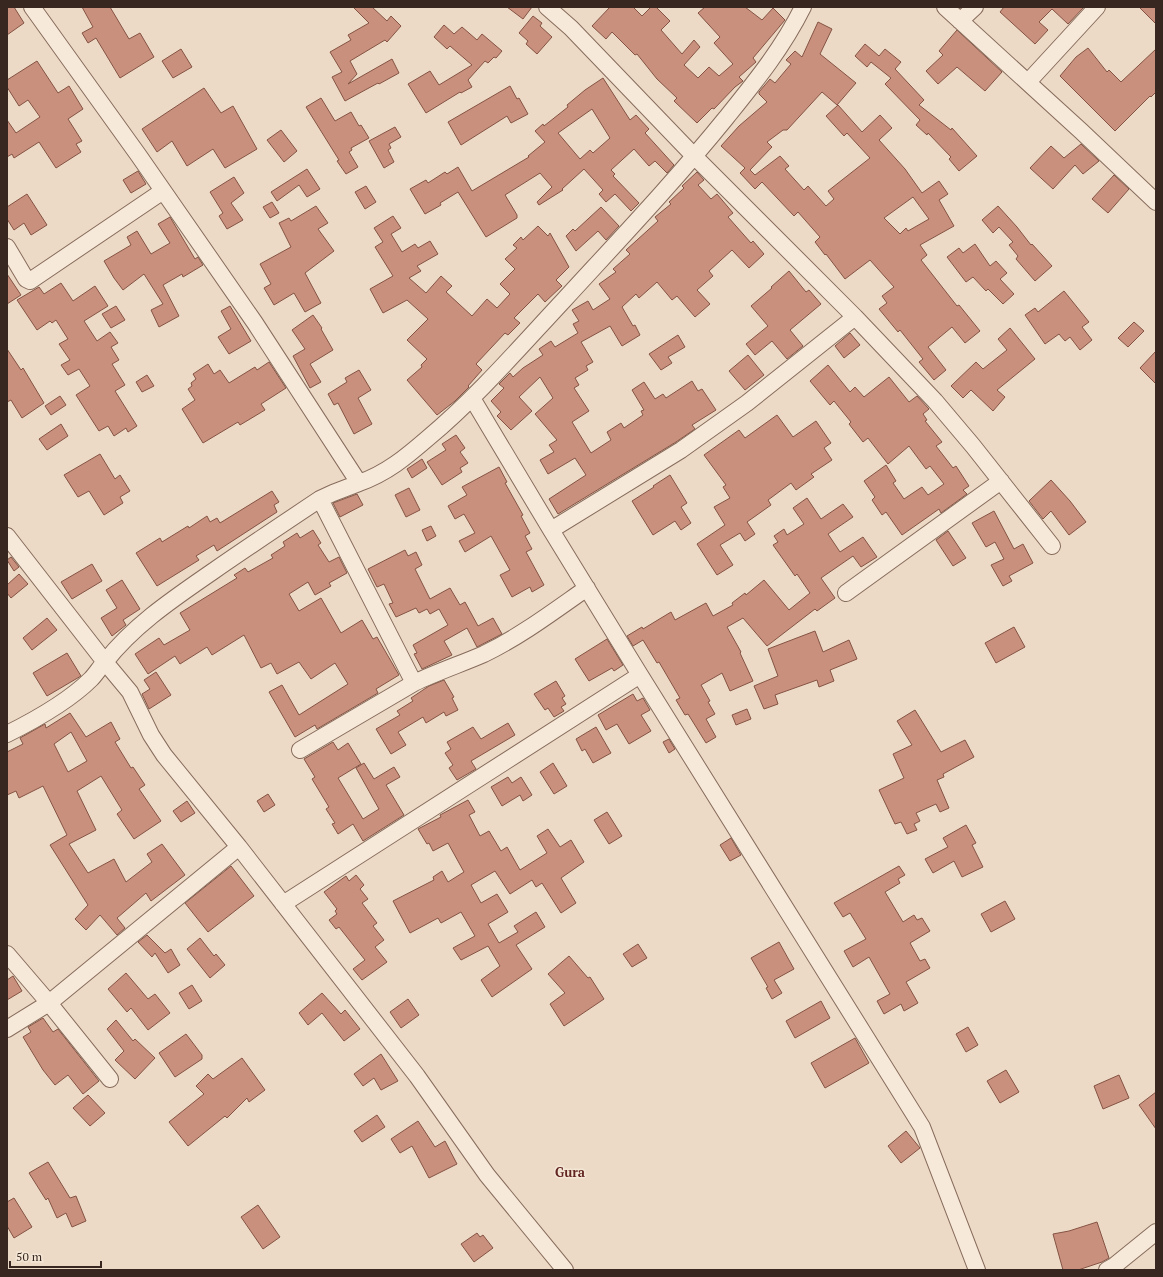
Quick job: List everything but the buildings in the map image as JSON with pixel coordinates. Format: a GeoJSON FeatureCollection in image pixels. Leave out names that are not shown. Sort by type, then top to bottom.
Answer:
{"type":"FeatureCollection","features":[{"type":"Feature","properties":{"kind":"street"},"geometry":{"type":"LineString","coordinates":[[32,7],[255,323],[359,483]]}},
{"type":"Feature","properties":{"kind":"street"},"geometry":{"type":"LineString","coordinates":[[547,7],[571,28],[695,157],[855,317],[935,401],[973,446],[1052,546]]}},
{"type":"Feature","properties":{"kind":"street"},"geometry":{"type":"LineString","coordinates":[[7,734],[54,707],[78,691],[91,679],[127,636],[194,584],[320,499],[333,492],[372,478],[389,470],[472,398],[695,157],[765,70],[787,37],[803,7]]}},
{"type":"Feature","properties":{"kind":"street"},"geometry":{"type":"LineString","coordinates":[[945,7],[1028,82],[1156,202]]}},
{"type":"Feature","properties":{"kind":"street"},"geometry":{"type":"LineString","coordinates":[[960,21],[975,7]]}},
{"type":"Feature","properties":{"kind":"street"},"geometry":{"type":"LineString","coordinates":[[1028,82],[1097,7]]}},
{"type":"Feature","properties":{"kind":"street"},"geometry":{"type":"LineString","coordinates":[[7,247],[26,279],[30,282],[163,192]]}},
{"type":"Feature","properties":{"kind":"street"},"geometry":{"type":"LineString","coordinates":[[551,530],[681,450],[747,403],[855,317]]}},
{"type":"Feature","properties":{"kind":"street"},"geometry":{"type":"LineString","coordinates":[[472,398],[640,675],[922,1127],[977,1270]]}},
{"type":"Feature","properties":{"kind":"street"},"geometry":{"type":"LineString","coordinates":[[846,593],[1001,481]]}},
{"type":"Feature","properties":{"kind":"street"},"geometry":{"type":"LineString","coordinates":[[320,499],[414,683]]}},
{"type":"Feature","properties":{"kind":"street"},"geometry":{"type":"LineString","coordinates":[[7,536],[130,692],[151,735],[164,755],[239,846],[417,1076],[487,1175],[565,1270]]}},
{"type":"Feature","properties":{"kind":"street"},"geometry":{"type":"LineString","coordinates":[[300,750],[414,683],[502,644],[587,588]]}},
{"type":"Feature","properties":{"kind":"street"},"geometry":{"type":"LineString","coordinates":[[283,904],[640,675]]}},
{"type":"Feature","properties":{"kind":"street"},"geometry":{"type":"LineString","coordinates":[[7,1030],[49,1003],[239,846]]}},
{"type":"Feature","properties":{"kind":"street"},"geometry":{"type":"LineString","coordinates":[[7,954],[49,1003],[110,1079]]}},
{"type":"Feature","properties":{"kind":"street"},"geometry":{"type":"LineString","coordinates":[[1107,1270],[1156,1232]]}},
{"type":"Feature","properties":{"kind":"district","name":"Gura"},"geometry":{"type":"Point","coordinates":[570,1172]}}]}
